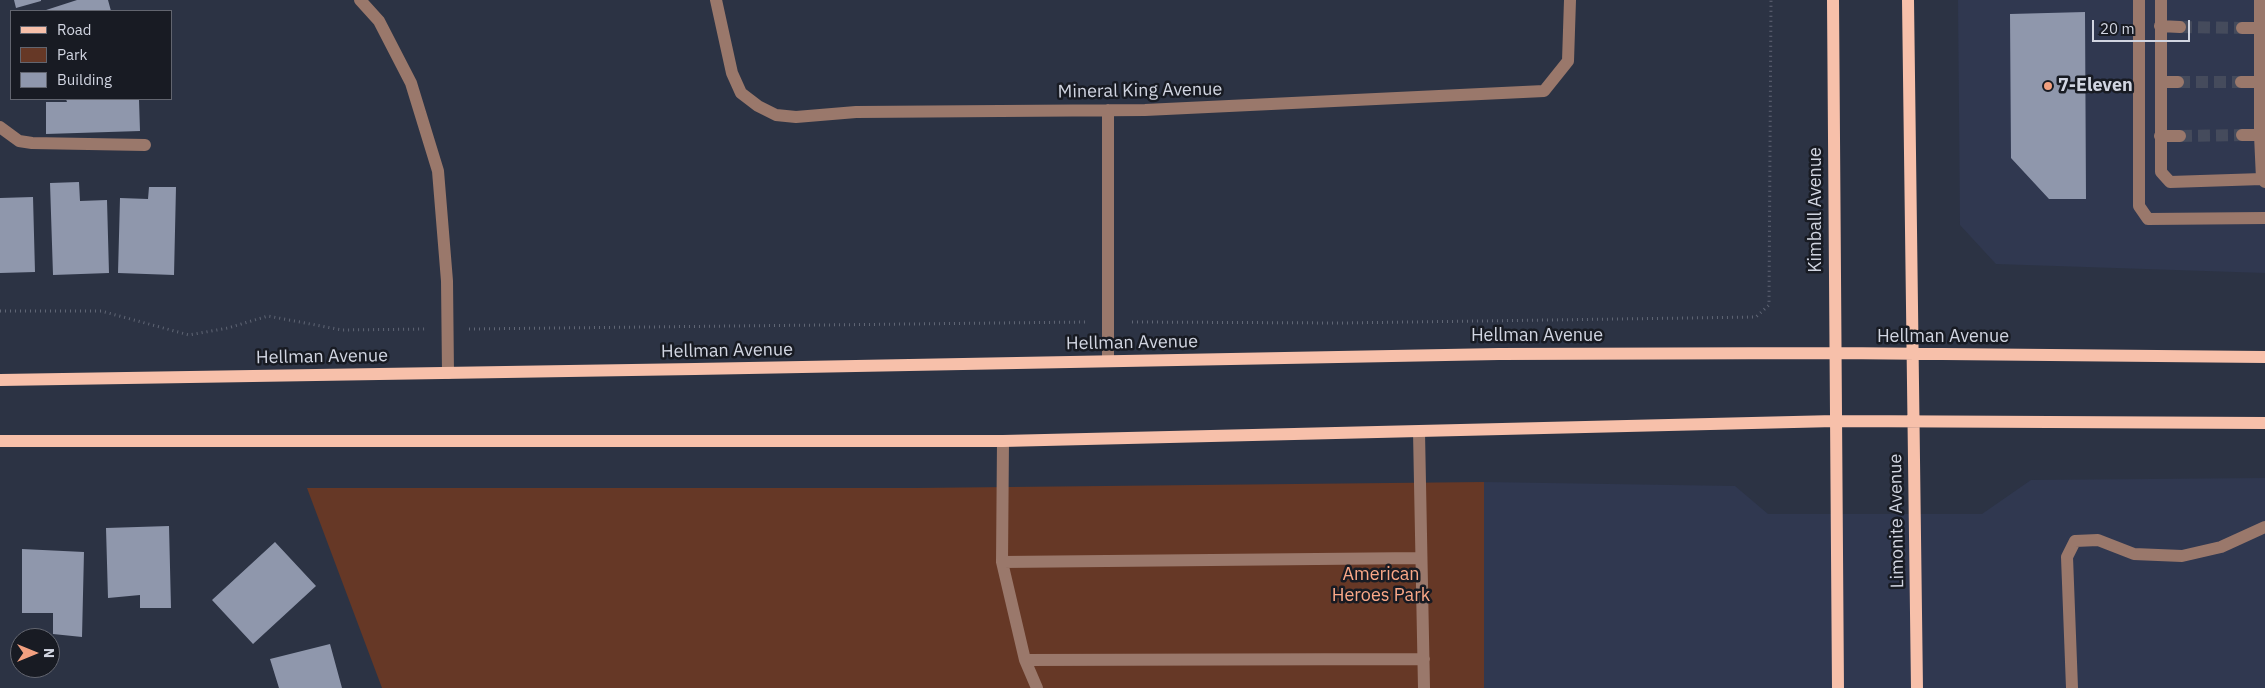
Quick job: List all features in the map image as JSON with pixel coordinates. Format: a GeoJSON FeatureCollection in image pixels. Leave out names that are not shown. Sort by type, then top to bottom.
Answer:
{"type":"FeatureCollection","features":[{"type":"Feature","properties":{"kind":"main road","name":"Kimball Avenue"},"geometry":{"type":"LineString","coordinates":[[1833,0],[1835,421]]}},
{"type":"Feature","properties":{"kind":"main road"},"geometry":{"type":"LineString","coordinates":[[1908,0],[1913,354]]}},
{"type":"Feature","properties":{"kind":"main road","name":"Hellman Avenue"},"geometry":{"type":"LineString","coordinates":[[0,380],[1500,354],[1835,353],[2265,357]]}},
{"type":"Feature","properties":{"kind":"main road","name":"Limonite Avenue"},"geometry":{"type":"LineString","coordinates":[[1913,354],[1917,688]]}},
{"type":"Feature","properties":{"kind":"main road"},"geometry":{"type":"LineString","coordinates":[[1835,421],[1838,688]]}},
{"type":"Feature","properties":{"kind":"main road"},"geometry":{"type":"LineString","coordinates":[[0,442],[1003,441],[1835,421],[2265,423]]}},
{"type":"Feature","properties":{"kind":"street"},"geometry":{"type":"LineString","coordinates":[[360,0],[379,21],[410,83],[438,171],[447,281],[448,373]]}},
{"type":"Feature","properties":{"kind":"street","name":"Mineral King Avenue"},"geometry":{"type":"LineString","coordinates":[[716,0],[732,73],[741,93],[758,106],[776,115],[796,118],[856,112],[1145,110],[1544,91],[1568,61],[1570,0]]}},
{"type":"Feature","properties":{"kind":"street"},"geometry":{"type":"LineString","coordinates":[[2139,0],[2139,206],[2148,219],[2265,218]]}},
{"type":"Feature","properties":{"kind":"street"},"geometry":{"type":"LineString","coordinates":[[2161,0],[2161,172],[2170,182],[2264,180],[2260,135],[2260,0]]}},
{"type":"Feature","properties":{"kind":"street"},"geometry":{"type":"LineString","coordinates":[[2160,26],[2180,27]]}},
{"type":"Feature","properties":{"kind":"street"},"geometry":{"type":"LineString","coordinates":[[2242,28],[2260,28]]}},
{"type":"Feature","properties":{"kind":"street"},"geometry":{"type":"LineString","coordinates":[[2161,82],[2178,82]]}},
{"type":"Feature","properties":{"kind":"street"},"geometry":{"type":"LineString","coordinates":[[2241,82],[2260,82]]}},
{"type":"Feature","properties":{"kind":"street"},"geometry":{"type":"LineString","coordinates":[[1108,110],[1108,361]]}},
{"type":"Feature","properties":{"kind":"street"},"geometry":{"type":"LineString","coordinates":[[0,127],[19,141],[32,143],[144,144]]}},
{"type":"Feature","properties":{"kind":"street"},"geometry":{"type":"LineString","coordinates":[[2242,135],[2260,135]]}},
{"type":"Feature","properties":{"kind":"street"},"geometry":{"type":"LineString","coordinates":[[2160,136],[2180,136]]}},
{"type":"Feature","properties":{"kind":"street"},"geometry":{"type":"LineString","coordinates":[[1419,432],[1424,688]]}},
{"type":"Feature","properties":{"kind":"street"},"geometry":{"type":"LineString","coordinates":[[1003,441],[1002,562],[1025,660],[1037,688]]}},
{"type":"Feature","properties":{"kind":"street"},"geometry":{"type":"LineString","coordinates":[[2072,688],[2067,557],[2075,541],[2098,540],[2134,554],[2182,556],[2221,547],[2265,527]]}},
{"type":"Feature","properties":{"kind":"street"},"geometry":{"type":"LineString","coordinates":[[1002,562],[1422,558]]}},
{"type":"Feature","properties":{"kind":"street"},"geometry":{"type":"LineString","coordinates":[[1025,660],[1424,659]]}},
{"type":"Feature","properties":{"kind":"path"},"geometry":{"type":"LineString","coordinates":[[0,311],[101,311],[190,335],[228,328],[268,316],[342,330],[1108,322],[1341,323],[1756,316],[1769,305],[1771,0]]}},
{"type":"Feature","properties":{"kind":"shaded area"},"geometry":{"type":"Polygon","coordinates":[[[1958,0],[2265,0],[2265,273],[1996,264],[1960,225],[1958,0]]]}},
{"type":"Feature","properties":{"kind":"shaded area"},"geometry":{"type":"Polygon","coordinates":[[[2265,478],[2265,688],[1484,688],[1484,482],[1735,486],[1768,514],[1982,514],[2031,480],[2265,478]]]}},
{"type":"Feature","properties":{"kind":"green space","name":"American Heroes Park"},"geometry":{"type":"Polygon","coordinates":[[[1484,482],[1484,688],[382,688],[307,488],[915,488],[1484,482]]]}},
{"type":"Feature","properties":{"kind":"building"},"geometry":{"type":"Polygon","coordinates":[[[14,0],[41,0],[41,1],[16,8],[14,0]]]}},
{"type":"Feature","properties":{"kind":"building"},"geometry":{"type":"Polygon","coordinates":[[[77,0],[108,0],[111,10],[46,10],[77,0]]]}},
{"type":"Feature","properties":{"kind":"building","name":"7-Eleven"},"geometry":{"type":"Polygon","coordinates":[[[2085,12],[2086,199],[2049,199],[2011,158],[2010,14],[2085,12]]]}},
{"type":"Feature","properties":{"kind":"building"},"geometry":{"type":"Polygon","coordinates":[[[66,100],[139,100],[140,131],[46,134],[46,102],[67,102],[66,100]]]}},
{"type":"Feature","properties":{"kind":"building"},"geometry":{"type":"Polygon","coordinates":[[[79,182],[80,201],[107,200],[109,273],[53,275],[50,183],[79,182]]]}},
{"type":"Feature","properties":{"kind":"building"},"geometry":{"type":"Polygon","coordinates":[[[149,187],[176,187],[174,275],[118,273],[120,198],[148,199],[149,187]]]}},
{"type":"Feature","properties":{"kind":"building"},"geometry":{"type":"Polygon","coordinates":[[[33,197],[35,272],[0,273],[0,198],[33,197]]]}},
{"type":"Feature","properties":{"kind":"building"},"geometry":{"type":"Polygon","coordinates":[[[169,526],[171,608],[140,608],[140,595],[108,598],[106,528],[169,526]]]}},
{"type":"Feature","properties":{"kind":"building"},"geometry":{"type":"Polygon","coordinates":[[[275,542],[316,586],[253,644],[212,600],[275,542]]]}},
{"type":"Feature","properties":{"kind":"building"},"geometry":{"type":"Polygon","coordinates":[[[22,549],[84,552],[82,637],[60,635],[60,628],[53,628],[53,613],[22,613],[22,549]]]}},
{"type":"Feature","properties":{"kind":"building"},"geometry":{"type":"Polygon","coordinates":[[[330,644],[342,688],[279,688],[270,659],[330,644]]]}},
{"type":"Feature","properties":{"kind":"tunnel"},"geometry":{"type":"LineString","coordinates":[[2180,27],[2242,28]]}},
{"type":"Feature","properties":{"kind":"tunnel"},"geometry":{"type":"LineString","coordinates":[[2178,82],[2241,82]]}},
{"type":"Feature","properties":{"kind":"tunnel"},"geometry":{"type":"LineString","coordinates":[[2180,136],[2242,135]]}},
{"type":"Feature","properties":{"kind":"place","name":"7-Eleven"},"geometry":{"type":"Point","coordinates":[2048,86]}}]}
